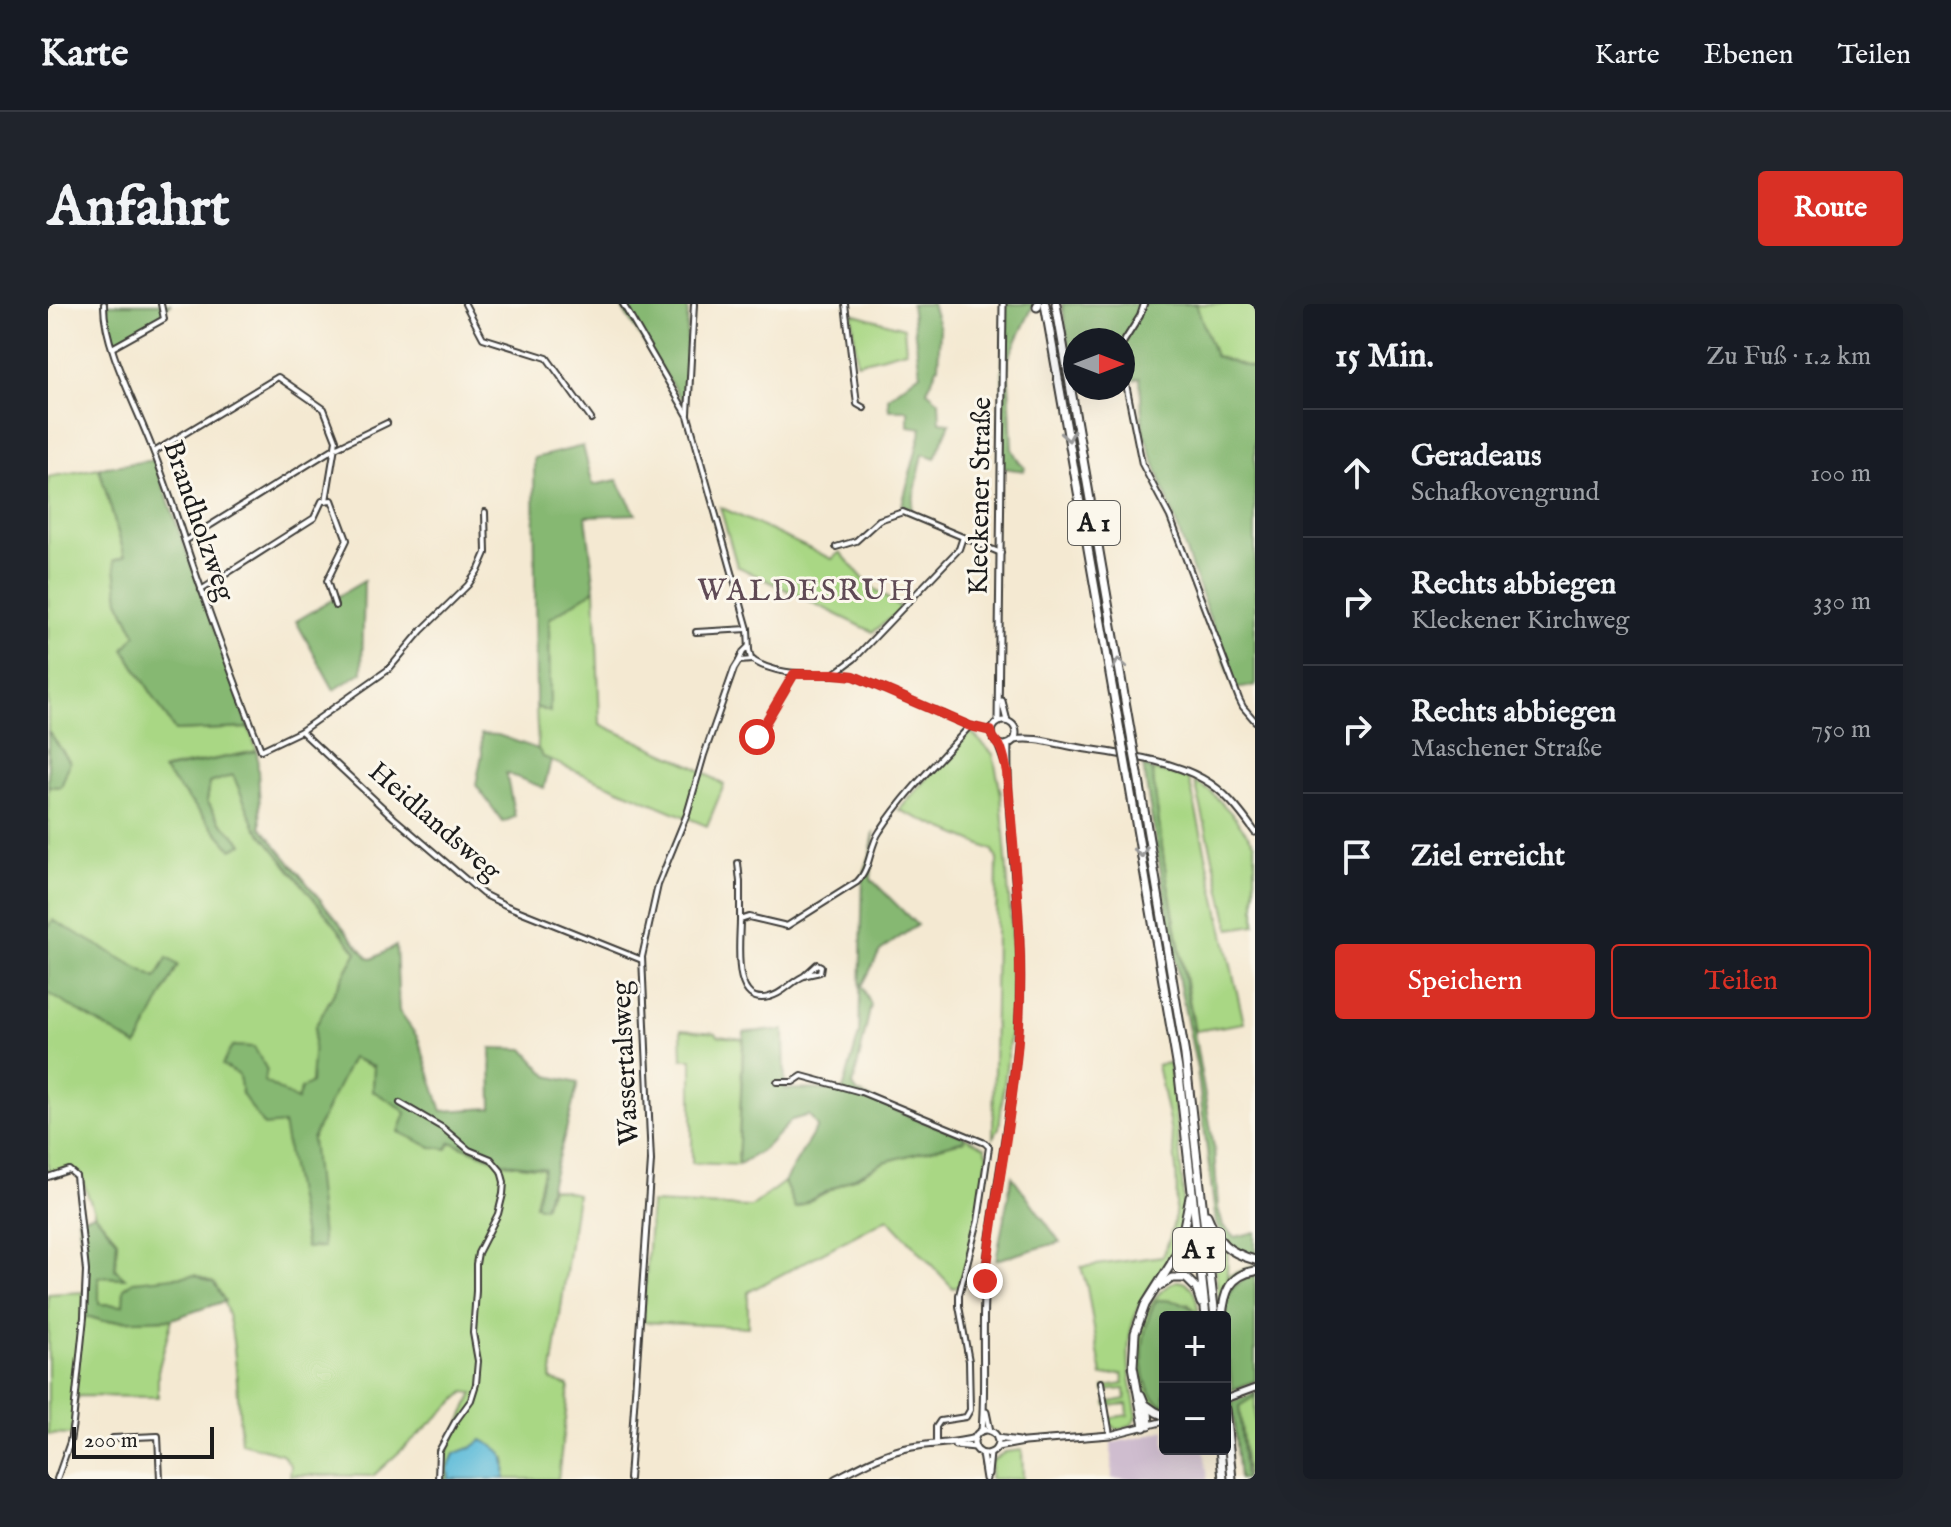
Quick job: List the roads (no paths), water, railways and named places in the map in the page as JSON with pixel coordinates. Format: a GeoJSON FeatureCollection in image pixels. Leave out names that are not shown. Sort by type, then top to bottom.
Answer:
{"type":"FeatureCollection","features":[{"type":"Feature","properties":{"kind":"highway","name":"A 1"},"geometry":{"type":"LineString","coordinates":[[1056,304],[1185,1055],[1214,1311]]}},
{"type":"Feature","properties":{"kind":"highway","name":"A 1"},"geometry":{"type":"LineString","coordinates":[[1040,305],[1080,509],[1179,1075],[1205,1311]]}},
{"type":"Feature","properties":{"kind":"highway"},"geometry":{"type":"LineString","coordinates":[[1070,485],[1080,509]]}},
{"type":"Feature","properties":{"kind":"highway"},"geometry":{"type":"LineString","coordinates":[[1147,1426],[1133,1366],[1133,1342],[1140,1316],[1182,1239],[1192,1183]]}},
{"type":"Feature","properties":{"kind":"highway"},"geometry":{"type":"LineString","coordinates":[[1203,1202],[1220,1242],[1233,1252],[1255,1260]]}},
{"type":"Feature","properties":{"kind":"highway"},"geometry":{"type":"LineString","coordinates":[[1223,1311],[1229,1286],[1240,1275],[1255,1271]]}},
{"type":"Feature","properties":{"kind":"highway"},"geometry":{"type":"LineString","coordinates":[[1155,1289],[1172,1278],[1186,1278],[1196,1288],[1204,1311]]}},
{"type":"Feature","properties":{"kind":"highway"},"geometry":{"type":"LineString","coordinates":[[1138,1390],[1149,1415],[1147,1426]]}},
{"type":"Feature","properties":{"kind":"highway"},"geometry":{"type":"LineString","coordinates":[[1146,1405],[1159,1414]]}},
{"type":"Feature","properties":{"kind":"highway"},"geometry":{"type":"LineString","coordinates":[[1221,1455],[1223,1479]]}},
{"type":"Feature","properties":{"kind":"highway"},"geometry":{"type":"LineString","coordinates":[[1230,1455],[1232,1479]]}},
{"type":"Feature","properties":{"kind":"street","name":"Brandholzweg"},"geometry":{"type":"LineString","coordinates":[[104,304],[103,316],[112,348],[154,452],[201,590],[261,750],[301,731]]}},
{"type":"Feature","properties":{"kind":"street"},"geometry":{"type":"LineString","coordinates":[[112,348],[164,319],[161,304]]}},
{"type":"Feature","properties":{"kind":"street"},"geometry":{"type":"LineString","coordinates":[[465,304],[483,338],[547,358],[591,419]]}},
{"type":"Feature","properties":{"kind":"street"},"geometry":{"type":"LineString","coordinates":[[623,304],[688,416],[748,629],[748,647],[753,660]]}},
{"type":"Feature","properties":{"kind":"street"},"geometry":{"type":"LineString","coordinates":[[688,416],[694,304]]}},
{"type":"Feature","properties":{"kind":"street"},"geometry":{"type":"LineString","coordinates":[[845,304],[857,404],[864,408]]}},
{"type":"Feature","properties":{"kind":"street","name":"Kleckener Straße"},"geometry":{"type":"LineString","coordinates":[[998,721],[1003,304]]}},
{"type":"Feature","properties":{"kind":"street"},"geometry":{"type":"LineString","coordinates":[[1132,328],[1144,304]]}},
{"type":"Feature","properties":{"kind":"street"},"geometry":{"type":"LineString","coordinates":[[154,452],[278,377],[324,409],[336,440],[326,501]]}},
{"type":"Feature","properties":{"kind":"street"},"geometry":{"type":"LineString","coordinates":[[1129,400],[1142,464],[1170,517],[1239,699],[1255,721]]}},
{"type":"Feature","properties":{"kind":"street"},"geometry":{"type":"LineString","coordinates":[[185,541],[333,449],[387,423]]}},
{"type":"Feature","properties":{"kind":"street"},"geometry":{"type":"LineString","coordinates":[[201,590],[314,518],[322,501],[332,500],[347,540],[327,581],[335,606]]}},
{"type":"Feature","properties":{"kind":"street"},"geometry":{"type":"LineString","coordinates":[[301,731],[389,669],[421,631],[468,585],[486,553],[485,512]]}},
{"type":"Feature","properties":{"kind":"street"},"geometry":{"type":"LineString","coordinates":[[836,547],[856,541],[879,520],[903,512],[1001,553]]}},
{"type":"Feature","properties":{"kind":"street"},"geometry":{"type":"LineString","coordinates":[[834,674],[854,659],[959,549],[963,537]]}},
{"type":"Feature","properties":{"kind":"street"},"geometry":{"type":"LineString","coordinates":[[696,632],[748,629]]}},
{"type":"Feature","properties":{"kind":"street","name":"Wassertalsweg"},"geometry":{"type":"LineString","coordinates":[[629,1479],[651,1161],[642,960],[658,885],[687,814],[734,669],[748,647]]}},
{"type":"Feature","properties":{"kind":"street"},"geometry":{"type":"LineString","coordinates":[[739,661],[753,660],[794,674],[854,676],[970,726],[991,731]]}},
{"type":"Feature","properties":{"kind":"street"},"geometry":{"type":"LineString","coordinates":[[757,737],[794,674]]}},
{"type":"Feature","properties":{"kind":"street","name":"Kleckener Straße"},"geometry":{"type":"LineString","coordinates":[[999,689],[1007,721]]}},
{"type":"Feature","properties":{"kind":"street"},"geometry":{"type":"LineString","coordinates":[[1007,772],[991,731],[998,721],[1007,721],[1016,732],[1035,740],[1153,762],[1189,772],[1223,793],[1255,832]]}},
{"type":"Feature","properties":{"kind":"street"},"geometry":{"type":"LineString","coordinates":[[740,920],[749,917],[787,926],[857,882],[863,876],[877,835],[893,812],[970,726]]}},
{"type":"Feature","properties":{"kind":"street","name":"Heidlandsweg"},"geometry":{"type":"LineString","coordinates":[[301,731],[394,818],[483,894],[642,960]]}},
{"type":"Feature","properties":{"kind":"street"},"geometry":{"type":"LineString","coordinates":[[946,1444],[975,1438],[982,1431],[985,1281],[1015,1073],[1020,1013],[1019,929],[1007,772],[1011,742],[1016,732]]}},
{"type":"Feature","properties":{"kind":"street"},"geometry":{"type":"LineString","coordinates":[[998,744],[1035,740]]}},
{"type":"Feature","properties":{"kind":"street"},"geometry":{"type":"LineString","coordinates":[[738,863],[740,970],[745,990],[767,998],[782,992],[804,976]]}},
{"type":"Feature","properties":{"kind":"street"},"geometry":{"type":"LineString","coordinates":[[777,1082],[793,1082],[802,1076],[861,1092],[989,1147],[978,1221],[959,1295],[969,1361],[970,1410],[966,1417],[940,1421],[936,1427],[936,1444]]}},
{"type":"Feature","properties":{"kind":"street"},"geometry":{"type":"LineString","coordinates":[[400,1103],[443,1128],[469,1150],[491,1159],[501,1171],[504,1182],[498,1214],[478,1253],[476,1264],[473,1333],[478,1361],[476,1384],[471,1400],[439,1451],[438,1479]]}},
{"type":"Feature","properties":{"kind":"street"},"geometry":{"type":"LineString","coordinates":[[48,1177],[69,1170],[76,1176],[86,1271],[73,1423],[57,1479]]}},
{"type":"Feature","properties":{"kind":"street"},"geometry":{"type":"LineString","coordinates":[[1101,1382],[1110,1435]]}},
{"type":"Feature","properties":{"kind":"street"},"geometry":{"type":"LineString","coordinates":[[1231,1397],[1255,1388]]}},
{"type":"Feature","properties":{"kind":"street"},"geometry":{"type":"LineString","coordinates":[[984,1403],[990,1431],[997,1438],[1024,1442]]}},
{"type":"Feature","properties":{"kind":"street"},"geometry":{"type":"LineString","coordinates":[[981,1453],[1024,1442],[1110,1435],[1159,1421]]}},
{"type":"Feature","properties":{"kind":"street"},"geometry":{"type":"LineString","coordinates":[[982,1431],[990,1431]]}},
{"type":"Feature","properties":{"kind":"street"},"geometry":{"type":"LineString","coordinates":[[113,1438],[158,1436],[160,1479]]}},
{"type":"Feature","properties":{"kind":"street"},"geometry":{"type":"LineString","coordinates":[[975,1438],[975,1447]]}},
{"type":"Feature","properties":{"kind":"street"},"geometry":{"type":"LineString","coordinates":[[997,1438],[997,1447]]}},
{"type":"Feature","properties":{"kind":"street"},"geometry":{"type":"LineString","coordinates":[[835,1479],[890,1453],[936,1444],[975,1447],[981,1453],[987,1479]]}},
{"type":"Feature","properties":{"kind":"street"},"geometry":{"type":"LineString","coordinates":[[987,1479],[990,1453]]}},
{"type":"Feature","properties":{"kind":"water"},"geometry":{"type":"Polygon","coordinates":[[[482,1440],[502,1454],[505,1479],[449,1479],[448,1468],[454,1454],[482,1440]]]}},
{"type":"Feature","properties":{"kind":"district","name":"WALDESRUH"},"geometry":{"type":"Point","coordinates":[807,592]}}]}
